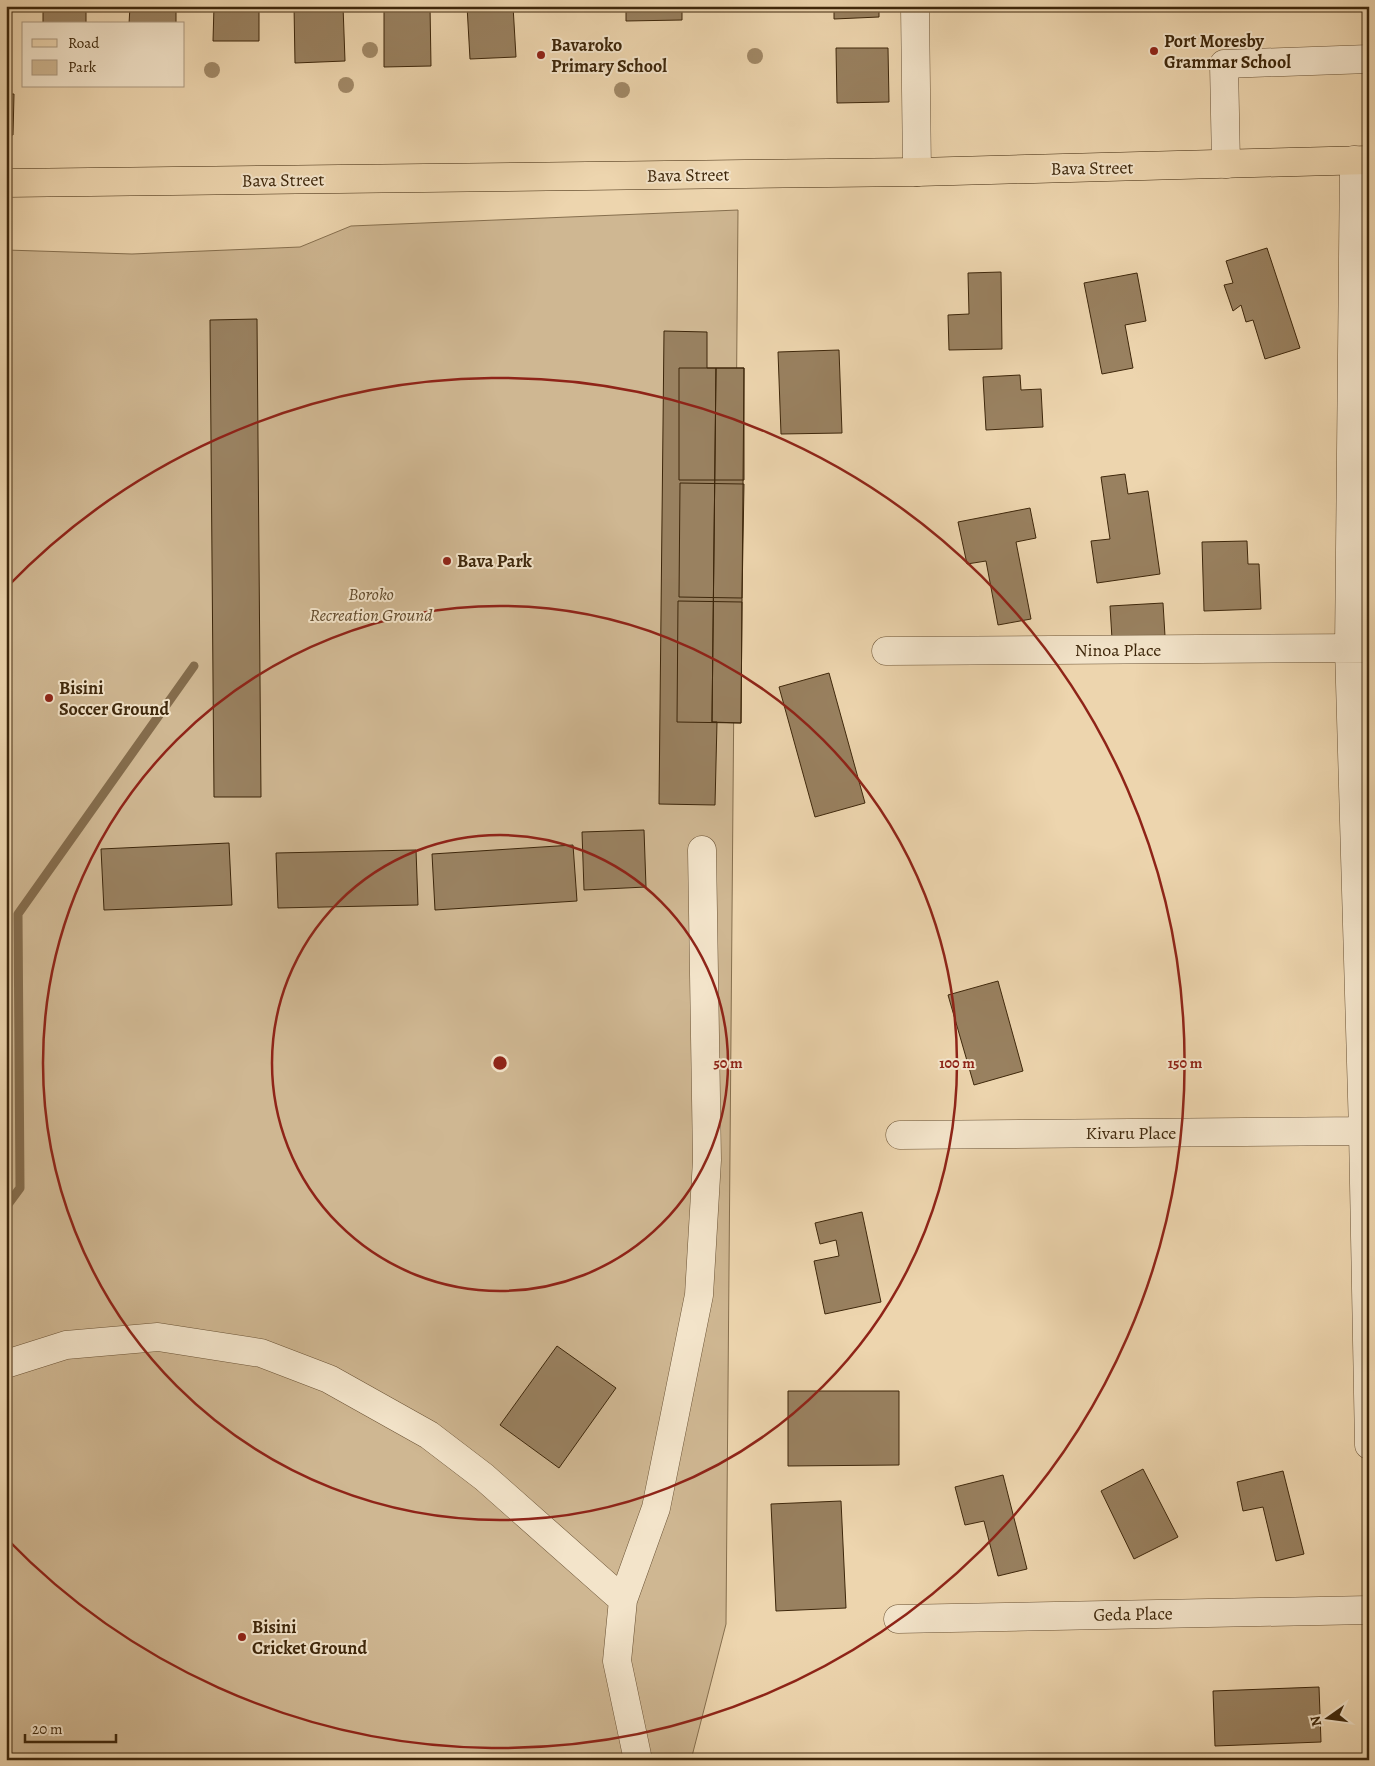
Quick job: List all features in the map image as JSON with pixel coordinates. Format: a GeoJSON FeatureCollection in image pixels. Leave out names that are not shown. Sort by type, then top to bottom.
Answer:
{"type":"FeatureCollection","features":[{"type":"Feature","properties":{"kind":"main road","name":"Bava Street"},"geometry":{"type":"LineString","coordinates":[[6,183],[917,172],[1361,160]]}},
{"type":"Feature","properties":{"kind":"street"},"geometry":{"type":"LineString","coordinates":[[915,6],[917,172]]}},
{"type":"Feature","properties":{"kind":"street"},"geometry":{"type":"LineString","coordinates":[[1226,164],[1224,64],[1369,59]]}},
{"type":"Feature","properties":{"kind":"street"},"geometry":{"type":"LineString","coordinates":[[1361,160],[1359,648],[1369,1446]]}},
{"type":"Feature","properties":{"kind":"street","name":"Ninoa Place"},"geometry":{"type":"LineString","coordinates":[[886,651],[1359,648]]}},
{"type":"Feature","properties":{"kind":"street"},"geometry":{"type":"LineString","coordinates":[[638,1760],[617,1661],[623,1600],[656,1508],[699,1295],[707,1160],[702,850]]}},
{"type":"Feature","properties":{"kind":"street","name":"Kivaru Place"},"geometry":{"type":"LineString","coordinates":[[900,1134],[1366,1131]]}},
{"type":"Feature","properties":{"kind":"street"},"geometry":{"type":"LineString","coordinates":[[6,1364],[66,1344],[158,1337],[261,1353],[329,1378],[429,1435],[484,1477],[623,1600]]}},
{"type":"Feature","properties":{"kind":"street","name":"Geda Place"},"geometry":{"type":"LineString","coordinates":[[898,1619],[1369,1610]]}},
{"type":"Feature","properties":{"kind":"green space","name":"Boroko Recreation Ground"},"geometry":{"type":"Polygon","coordinates":[[[738,210],[726,1624],[691,1760],[6,1760],[6,250],[132,254],[300,247],[351,226],[738,210]]]}},
{"type":"Feature","properties":{"kind":"building"},"geometry":{"type":"Polygon","coordinates":[[[43,6],[86,6],[86,22],[43,22],[43,6]]]}},
{"type":"Feature","properties":{"kind":"building"},"geometry":{"type":"Polygon","coordinates":[[[130,6],[176,6],[176,22],[129,22],[130,6]]]}},
{"type":"Feature","properties":{"kind":"building"},"geometry":{"type":"Polygon","coordinates":[[[214,6],[259,6],[259,41],[213,41],[214,6]]]}},
{"type":"Feature","properties":{"kind":"building"},"geometry":{"type":"Polygon","coordinates":[[[294,6],[343,6],[345,61],[295,63],[294,6]]]}},
{"type":"Feature","properties":{"kind":"building"},"geometry":{"type":"Polygon","coordinates":[[[384,6],[430,6],[431,66],[384,67],[384,6]]]}},
{"type":"Feature","properties":{"kind":"building"},"geometry":{"type":"Polygon","coordinates":[[[467,6],[513,6],[516,57],[470,59],[467,6]]]}},
{"type":"Feature","properties":{"kind":"building"},"geometry":{"type":"Polygon","coordinates":[[[626,6],[682,6],[682,20],[626,21],[626,6]]]}},
{"type":"Feature","properties":{"kind":"building"},"geometry":{"type":"Polygon","coordinates":[[[834,6],[879,6],[879,17],[834,19],[834,6]]]}},
{"type":"Feature","properties":{"kind":"building"},"geometry":{"type":"Polygon","coordinates":[[[836,48],[888,48],[889,102],[837,103],[836,48]]]}},
{"type":"Feature","properties":{"kind":"building"},"geometry":{"type":"Polygon","coordinates":[[[6,94],[14,94],[13,135],[6,135],[6,94]]]}},
{"type":"Feature","properties":{"kind":"building"},"geometry":{"type":"Polygon","coordinates":[[[1267,248],[1300,348],[1265,359],[1253,320],[1246,322],[1241,305],[1233,311],[1224,285],[1233,283],[1226,261],[1267,248]]]}},
{"type":"Feature","properties":{"kind":"building"},"geometry":{"type":"Polygon","coordinates":[[[1001,272],[1002,349],[949,350],[948,315],[969,314],[968,273],[1001,272]]]}},
{"type":"Feature","properties":{"kind":"building"},"geometry":{"type":"Polygon","coordinates":[[[1137,273],[1146,321],[1125,325],[1133,368],[1102,374],[1084,283],[1137,273]]]}},
{"type":"Feature","properties":{"kind":"building"},"geometry":{"type":"Polygon","coordinates":[[[257,319],[261,797],[214,797],[210,320],[257,319]]]}},
{"type":"Feature","properties":{"kind":"building"},"geometry":{"type":"Polygon","coordinates":[[[664,331],[707,332],[707,368],[716,368],[712,722],[717,722],[715,805],[659,804],[664,331]]]}},
{"type":"Feature","properties":{"kind":"building"},"geometry":{"type":"Polygon","coordinates":[[[839,350],[842,433],[781,434],[778,352],[839,350]]]}},
{"type":"Feature","properties":{"kind":"building"},"geometry":{"type":"Polygon","coordinates":[[[679,368],[744,368],[744,480],[679,480],[679,368]]]}},
{"type":"Feature","properties":{"kind":"building"},"geometry":{"type":"Polygon","coordinates":[[[716,368],[744,368],[741,723],[712,722],[716,368]]]}},
{"type":"Feature","properties":{"kind":"building"},"geometry":{"type":"Polygon","coordinates":[[[1020,375],[1021,390],[1041,389],[1043,427],[986,430],[983,377],[1020,375]]]}},
{"type":"Feature","properties":{"kind":"building"},"geometry":{"type":"Polygon","coordinates":[[[1125,474],[1128,494],[1148,491],[1160,574],[1097,583],[1091,541],[1110,539],[1101,477],[1125,474]]]}},
{"type":"Feature","properties":{"kind":"building"},"geometry":{"type":"Polygon","coordinates":[[[680,483],[744,484],[742,598],[679,597],[680,483]]]}},
{"type":"Feature","properties":{"kind":"building"},"geometry":{"type":"Polygon","coordinates":[[[1030,508],[1036,538],[1016,542],[1031,619],[998,625],[986,561],[967,564],[958,522],[1030,508]]]}},
{"type":"Feature","properties":{"kind":"building"},"geometry":{"type":"Polygon","coordinates":[[[1247,541],[1248,564],[1259,564],[1261,609],[1204,611],[1202,542],[1247,541]]]}},
{"type":"Feature","properties":{"kind":"building"},"geometry":{"type":"Polygon","coordinates":[[[678,601],[742,602],[741,723],[677,722],[678,601]]]}},
{"type":"Feature","properties":{"kind":"building"},"geometry":{"type":"Polygon","coordinates":[[[1163,603],[1165,636],[1112,639],[1110,606],[1163,603]]]}},
{"type":"Feature","properties":{"kind":"building"},"geometry":{"type":"Polygon","coordinates":[[[829,673],[865,803],[815,817],[779,687],[829,673]]]}},
{"type":"Feature","properties":{"kind":"building"},"geometry":{"type":"Polygon","coordinates":[[[644,830],[646,887],[584,890],[582,832],[644,830]]]}},
{"type":"Feature","properties":{"kind":"building"},"geometry":{"type":"Polygon","coordinates":[[[229,843],[232,905],[104,910],[101,849],[229,843]]]}},
{"type":"Feature","properties":{"kind":"building"},"geometry":{"type":"Polygon","coordinates":[[[573,845],[577,901],[435,910],[432,854],[573,845]]]}},
{"type":"Feature","properties":{"kind":"building"},"geometry":{"type":"Polygon","coordinates":[[[416,850],[418,905],[278,908],[276,853],[416,850]]]}},
{"type":"Feature","properties":{"kind":"building"},"geometry":{"type":"Polygon","coordinates":[[[998,981],[1023,1071],[974,1085],[948,995],[998,981]]]}},
{"type":"Feature","properties":{"kind":"building"},"geometry":{"type":"Polygon","coordinates":[[[862,1212],[881,1302],[825,1314],[814,1261],[839,1256],[836,1240],[820,1244],[815,1223],[862,1212]]]}},
{"type":"Feature","properties":{"kind":"building"},"geometry":{"type":"Polygon","coordinates":[[[557,1346],[616,1388],[559,1468],[500,1425],[557,1346]]]}},
{"type":"Feature","properties":{"kind":"building"},"geometry":{"type":"Polygon","coordinates":[[[788,1391],[899,1391],[899,1465],[788,1466],[788,1391]]]}},
{"type":"Feature","properties":{"kind":"building"},"geometry":{"type":"Polygon","coordinates":[[[1143,1469],[1178,1537],[1134,1559],[1101,1491],[1143,1469]]]}},
{"type":"Feature","properties":{"kind":"building"},"geometry":{"type":"Polygon","coordinates":[[[1283,1471],[1304,1554],[1276,1561],[1263,1507],[1243,1511],[1237,1482],[1283,1471]]]}},
{"type":"Feature","properties":{"kind":"building"},"geometry":{"type":"Polygon","coordinates":[[[1003,1475],[1027,1569],[998,1576],[984,1521],[965,1525],[955,1487],[1003,1475]]]}},
{"type":"Feature","properties":{"kind":"building"},"geometry":{"type":"Polygon","coordinates":[[[841,1501],[846,1608],[776,1611],[771,1504],[841,1501]]]}},
{"type":"Feature","properties":{"kind":"building"},"geometry":{"type":"Polygon","coordinates":[[[1319,1687],[1321,1742],[1215,1746],[1213,1691],[1319,1687]]]}},
{"type":"Feature","properties":{"kind":"waterway"},"geometry":{"type":"LineString","coordinates":[[6,1207],[20,1188],[18,914],[194,666]]}},
{"type":"Feature","properties":{"kind":"place","name":"Port Moresby Grammar School"},"geometry":{"type":"Point","coordinates":[1154,51]}},
{"type":"Feature","properties":{"kind":"place","name":"Bavaroko Primary School"},"geometry":{"type":"Point","coordinates":[541,55]}},
{"type":"Feature","properties":{"kind":"place","name":"Bava Park"},"geometry":{"type":"Point","coordinates":[447,561]}},
{"type":"Feature","properties":{"kind":"place","name":"Bisini Soccer Ground"},"geometry":{"type":"Point","coordinates":[49,698]}},
{"type":"Feature","properties":{"kind":"place","name":"Bisini Cricket Ground"},"geometry":{"type":"Point","coordinates":[242,1637]}}]}
